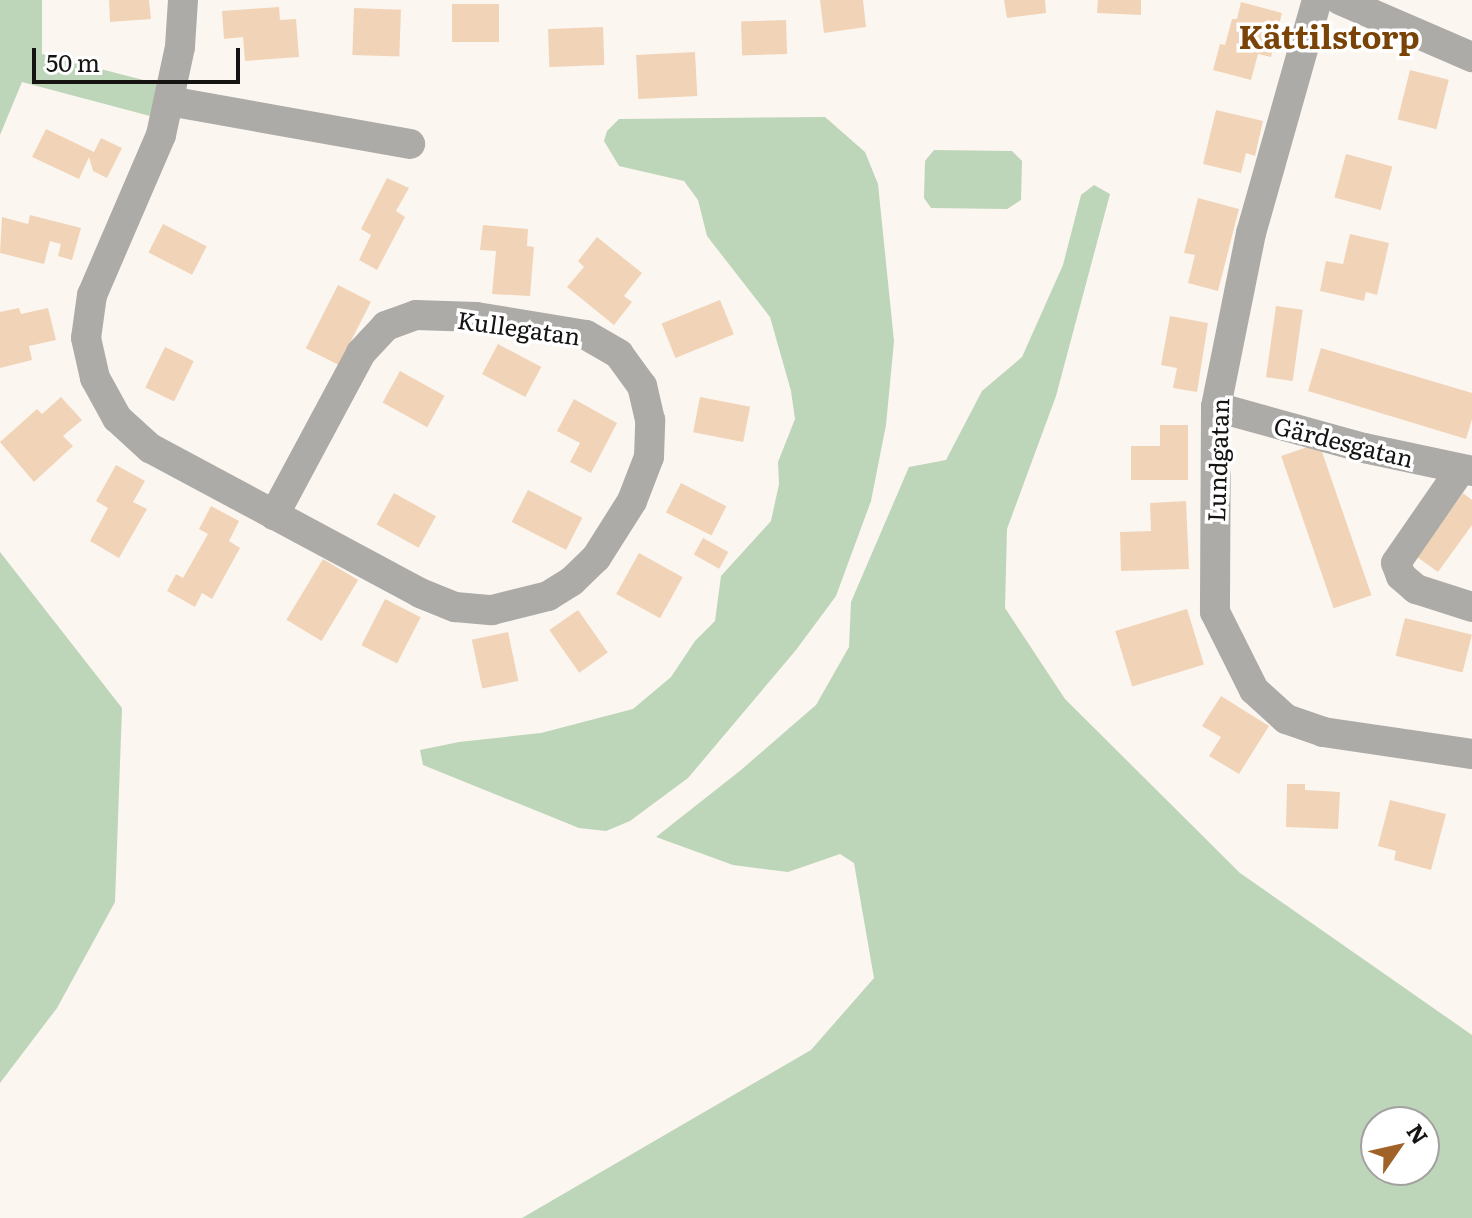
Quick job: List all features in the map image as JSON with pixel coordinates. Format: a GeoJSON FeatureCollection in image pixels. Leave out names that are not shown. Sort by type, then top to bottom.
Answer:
{"type":"FeatureCollection","features":[{"type":"Feature","properties":{"kind":"street","name":"Kullegatan"},"geometry":{"type":"LineString","coordinates":[[183,0],[180,47],[161,135],[92,295],[86,338],[95,378],[117,418],[150,448],[274,515],[420,593],[455,607],[492,610],[528,604],[572,581],[596,558],[632,501],[649,457],[650,420],[642,386],[619,354],[586,335],[476,317],[416,315],[386,326],[361,353],[274,515]]}},
{"type":"Feature","properties":{"kind":"street","name":"Lundgatan"},"geometry":{"type":"LineString","coordinates":[[1317,0],[1251,233],[1216,407],[1215,612],[1254,690],[1286,719],[1323,732],[1472,754]]}},
{"type":"Feature","properties":{"kind":"street"},"geometry":{"type":"LineString","coordinates":[[1340,0],[1472,57]]}},
{"type":"Feature","properties":{"kind":"street"},"geometry":{"type":"LineString","coordinates":[[169,101],[410,144]]}},
{"type":"Feature","properties":{"kind":"street","name":"Gärdesgatan"},"geometry":{"type":"LineString","coordinates":[[1216,407],[1364,448],[1467,470]]}},
{"type":"Feature","properties":{"kind":"street"},"geometry":{"type":"LineString","coordinates":[[1467,470],[1396,563],[1401,576],[1416,589],[1472,607]]}},
{"type":"Feature","properties":{"kind":"green space"},"geometry":{"type":"Polygon","coordinates":[[[0,0],[42,0],[42,54],[159,84],[150,116],[22,82],[0,135],[0,0]]]}},
{"type":"Feature","properties":{"kind":"green space"},"geometry":{"type":"Polygon","coordinates":[[[825,117],[865,152],[878,184],[894,341],[886,425],[871,501],[836,596],[796,650],[688,778],[630,821],[606,831],[579,828],[423,765],[420,750],[459,742],[541,733],[633,709],[671,677],[695,641],[715,621],[721,576],[771,521],[779,484],[778,462],[795,419],[791,391],[770,317],[707,236],[698,200],[684,181],[619,166],[604,141],[607,131],[619,119],[825,117]]]}},
{"type":"Feature","properties":{"kind":"green space"},"geometry":{"type":"Polygon","coordinates":[[[934,150],[1012,151],[1022,161],[1021,200],[1007,209],[931,208],[924,198],[925,161],[934,150]]]}},
{"type":"Feature","properties":{"kind":"green space"},"geometry":{"type":"Polygon","coordinates":[[[1094,185],[1110,194],[1056,396],[1007,529],[1005,608],[1065,699],[1240,873],[1472,1035],[1472,1218],[522,1218],[811,1050],[874,978],[854,863],[840,854],[788,872],[733,865],[656,837],[741,770],[816,705],[849,647],[851,602],[909,467],[946,460],[982,391],[1022,357],[1063,265],[1081,195],[1094,185]]]}},
{"type":"Feature","properties":{"kind":"green space"},"geometry":{"type":"Polygon","coordinates":[[[0,552],[122,708],[115,902],[57,1008],[0,1083],[0,552]]]}},
{"type":"Feature","properties":{"kind":"building"},"geometry":{"type":"Polygon","coordinates":[[[109,0],[149,0],[151,19],[110,22],[109,0]]]}},
{"type":"Feature","properties":{"kind":"building"},"geometry":{"type":"Polygon","coordinates":[[[820,0],[863,0],[866,27],[824,33],[820,0]]]}},
{"type":"Feature","properties":{"kind":"building"},"geometry":{"type":"Polygon","coordinates":[[[1004,0],[1045,0],[1046,13],[1007,18],[1004,0]]]}},
{"type":"Feature","properties":{"kind":"building"},"geometry":{"type":"Polygon","coordinates":[[[1098,0],[1141,0],[1141,15],[1097,13],[1098,0]]]}},
{"type":"Feature","properties":{"kind":"building"},"geometry":{"type":"Polygon","coordinates":[[[1241,2],[1282,13],[1271,57],[1258,54],[1251,80],[1213,70],[1220,44],[1225,45],[1232,19],[1237,19],[1241,2]]]}},
{"type":"Feature","properties":{"kind":"building"},"geometry":{"type":"Polygon","coordinates":[[[452,4],[499,4],[499,42],[452,42],[452,4]]]}},
{"type":"Feature","properties":{"kind":"building"},"geometry":{"type":"Polygon","coordinates":[[[279,7],[280,20],[296,19],[299,57],[245,61],[243,37],[224,39],[222,11],[279,7]]]}},
{"type":"Feature","properties":{"kind":"building"},"geometry":{"type":"Polygon","coordinates":[[[354,8],[401,10],[399,57],[352,55],[354,8]]]}},
{"type":"Feature","properties":{"kind":"building"},"geometry":{"type":"Polygon","coordinates":[[[786,20],[787,54],[742,56],[741,22],[786,20]]]}},
{"type":"Feature","properties":{"kind":"building"},"geometry":{"type":"Polygon","coordinates":[[[603,27],[604,65],[549,67],[548,29],[603,27]]]}},
{"type":"Feature","properties":{"kind":"building"},"geometry":{"type":"Polygon","coordinates":[[[695,52],[697,96],[638,99],[636,55],[695,52]]]}},
{"type":"Feature","properties":{"kind":"building"},"geometry":{"type":"Polygon","coordinates":[[[1410,70],[1449,80],[1436,129],[1398,119],[1410,70]]]}},
{"type":"Feature","properties":{"kind":"building"},"geometry":{"type":"Polygon","coordinates":[[[1216,110],[1263,121],[1255,156],[1246,153],[1241,173],[1203,164],[1216,110]]]}},
{"type":"Feature","properties":{"kind":"building"},"geometry":{"type":"Polygon","coordinates":[[[46,129],[94,152],[101,138],[122,148],[107,178],[93,171],[89,157],[79,179],[32,157],[46,129]]]}},
{"type":"Feature","properties":{"kind":"building"},"geometry":{"type":"Polygon","coordinates":[[[1346,154],[1392,166],[1381,210],[1334,197],[1346,154]]]}},
{"type":"Feature","properties":{"kind":"building"},"geometry":{"type":"Polygon","coordinates":[[[387,178],[409,188],[396,211],[405,217],[377,270],[359,260],[371,235],[361,229],[387,178]]]}},
{"type":"Feature","properties":{"kind":"building"},"geometry":{"type":"Polygon","coordinates":[[[1198,198],[1239,209],[1218,291],[1188,283],[1195,255],[1184,253],[1198,198]]]}},
{"type":"Feature","properties":{"kind":"building"},"geometry":{"type":"Polygon","coordinates":[[[30,215],[81,228],[72,260],[58,256],[61,244],[50,241],[44,264],[0,253],[2,217],[28,224],[30,215]]]}},
{"type":"Feature","properties":{"kind":"building"},"geometry":{"type":"Polygon","coordinates":[[[163,224],[207,246],[192,275],[148,253],[163,224]]]}},
{"type":"Feature","properties":{"kind":"building"},"geometry":{"type":"Polygon","coordinates":[[[483,225],[528,229],[527,246],[534,247],[530,296],[492,294],[496,251],[480,250],[483,225]]]}},
{"type":"Feature","properties":{"kind":"building"},"geometry":{"type":"Polygon","coordinates":[[[1350,234],[1389,243],[1377,295],[1366,292],[1364,301],[1320,291],[1326,261],[1343,264],[1350,234]]]}},
{"type":"Feature","properties":{"kind":"building"},"geometry":{"type":"Polygon","coordinates":[[[597,237],[642,273],[624,296],[632,302],[614,325],[567,287],[584,267],[578,261],[597,237]]]}},
{"type":"Feature","properties":{"kind":"building"},"geometry":{"type":"Polygon","coordinates":[[[338,285],[371,302],[339,365],[306,348],[338,285]]]}},
{"type":"Feature","properties":{"kind":"building"},"geometry":{"type":"Polygon","coordinates":[[[720,300],[734,334],[675,358],[662,324],[720,300]]]}},
{"type":"Feature","properties":{"kind":"building"},"geometry":{"type":"Polygon","coordinates":[[[1276,306],[1303,310],[1293,381],[1266,377],[1276,306]]]}},
{"type":"Feature","properties":{"kind":"building"},"geometry":{"type":"Polygon","coordinates":[[[19,308],[21,314],[48,308],[56,340],[29,346],[32,360],[0,368],[0,312],[19,308]]]}},
{"type":"Feature","properties":{"kind":"building"},"geometry":{"type":"Polygon","coordinates":[[[1170,316],[1208,323],[1197,392],[1173,388],[1177,368],[1161,365],[1170,316]]]}},
{"type":"Feature","properties":{"kind":"building"},"geometry":{"type":"Polygon","coordinates":[[[498,344],[541,367],[525,397],[482,374],[498,344]]]}},
{"type":"Feature","properties":{"kind":"building"},"geometry":{"type":"Polygon","coordinates":[[[165,347],[194,361],[174,401],[145,387],[165,347]]]}},
{"type":"Feature","properties":{"kind":"building"},"geometry":{"type":"Polygon","coordinates":[[[1321,348],[1472,393],[1472,419],[1466,439],[1308,391],[1321,348]]]}},
{"type":"Feature","properties":{"kind":"building"},"geometry":{"type":"Polygon","coordinates":[[[400,371],[445,396],[427,427],[383,402],[400,371]]]}},
{"type":"Feature","properties":{"kind":"building"},"geometry":{"type":"Polygon","coordinates":[[[61,397],[82,420],[63,436],[73,446],[34,482],[0,442],[37,409],[42,414],[61,397]]]}},
{"type":"Feature","properties":{"kind":"building"},"geometry":{"type":"Polygon","coordinates":[[[700,397],[750,407],[743,442],[693,432],[700,397]]]}},
{"type":"Feature","properties":{"kind":"building"},"geometry":{"type":"Polygon","coordinates":[[[574,399],[617,423],[591,473],[570,462],[580,443],[557,431],[574,399]]]}},
{"type":"Feature","properties":{"kind":"building"},"geometry":{"type":"Polygon","coordinates":[[[1160,425],[1188,425],[1188,480],[1131,480],[1131,446],[1160,446],[1160,425]]]}},
{"type":"Feature","properties":{"kind":"building"},"geometry":{"type":"Polygon","coordinates":[[[1319,443],[1371,595],[1334,608],[1281,456],[1319,443]]]}},
{"type":"Feature","properties":{"kind":"building"},"geometry":{"type":"Polygon","coordinates":[[[116,465],[145,481],[133,502],[147,509],[119,558],[90,541],[108,508],[96,501],[116,465]]]}},
{"type":"Feature","properties":{"kind":"building"},"geometry":{"type":"Polygon","coordinates":[[[681,483],[726,506],[711,536],[666,512],[681,483]]]}},
{"type":"Feature","properties":{"kind":"building"},"geometry":{"type":"Polygon","coordinates":[[[528,490],[582,518],[566,550],[512,522],[528,490]]]}},
{"type":"Feature","properties":{"kind":"building"},"geometry":{"type":"Polygon","coordinates":[[[394,493],[436,516],[419,548],[377,524],[394,493]]]}},
{"type":"Feature","properties":{"kind":"building"},"geometry":{"type":"Polygon","coordinates":[[[1463,493],[1472,500],[1472,525],[1438,572],[1417,557],[1463,493]]]}},
{"type":"Feature","properties":{"kind":"building"},"geometry":{"type":"Polygon","coordinates":[[[1186,501],[1189,569],[1121,571],[1120,532],[1151,531],[1150,503],[1186,501]]]}},
{"type":"Feature","properties":{"kind":"building"},"geometry":{"type":"Polygon","coordinates":[[[211,506],[239,521],[229,541],[240,548],[212,599],[202,593],[195,607],[167,591],[176,574],[183,578],[208,534],[199,529],[211,506]]]}},
{"type":"Feature","properties":{"kind":"building"},"geometry":{"type":"Polygon","coordinates":[[[703,538],[728,552],[719,569],[694,555],[703,538]]]}},
{"type":"Feature","properties":{"kind":"building"},"geometry":{"type":"Polygon","coordinates":[[[639,553],[683,577],[660,618],[616,594],[639,553]]]}},
{"type":"Feature","properties":{"kind":"building"},"geometry":{"type":"Polygon","coordinates":[[[323,559],[358,580],[322,641],[286,620],[323,559]]]}},
{"type":"Feature","properties":{"kind":"building"},"geometry":{"type":"Polygon","coordinates":[[[385,599],[421,617],[397,663],[361,645],[385,599]]]}},
{"type":"Feature","properties":{"kind":"building"},"geometry":{"type":"Polygon","coordinates":[[[1187,609],[1204,664],[1132,686],[1115,631],[1187,609]]]}},
{"type":"Feature","properties":{"kind":"building"},"geometry":{"type":"Polygon","coordinates":[[[578,610],[608,653],[579,673],[549,630],[578,610]]]}},
{"type":"Feature","properties":{"kind":"building"},"geometry":{"type":"Polygon","coordinates":[[[1405,618],[1472,635],[1463,673],[1396,656],[1405,618]]]}},
{"type":"Feature","properties":{"kind":"building"},"geometry":{"type":"Polygon","coordinates":[[[508,632],[518,681],[482,689],[472,640],[508,632]]]}},
{"type":"Feature","properties":{"kind":"building"},"geometry":{"type":"Polygon","coordinates":[[[1221,696],[1269,726],[1239,774],[1209,756],[1221,737],[1202,726],[1221,696]]]}},
{"type":"Feature","properties":{"kind":"building"},"geometry":{"type":"Polygon","coordinates":[[[1287,784],[1305,784],[1305,790],[1340,792],[1338,829],[1286,827],[1287,784]]]}},
{"type":"Feature","properties":{"kind":"building"},"geometry":{"type":"Polygon","coordinates":[[[1390,800],[1446,814],[1431,870],[1394,860],[1396,851],[1378,846],[1390,800]]]}},
{"type":"Feature","properties":{"kind":"district","name":"Kättilstorp"},"geometry":{"type":"Point","coordinates":[1329,35]}}]}
